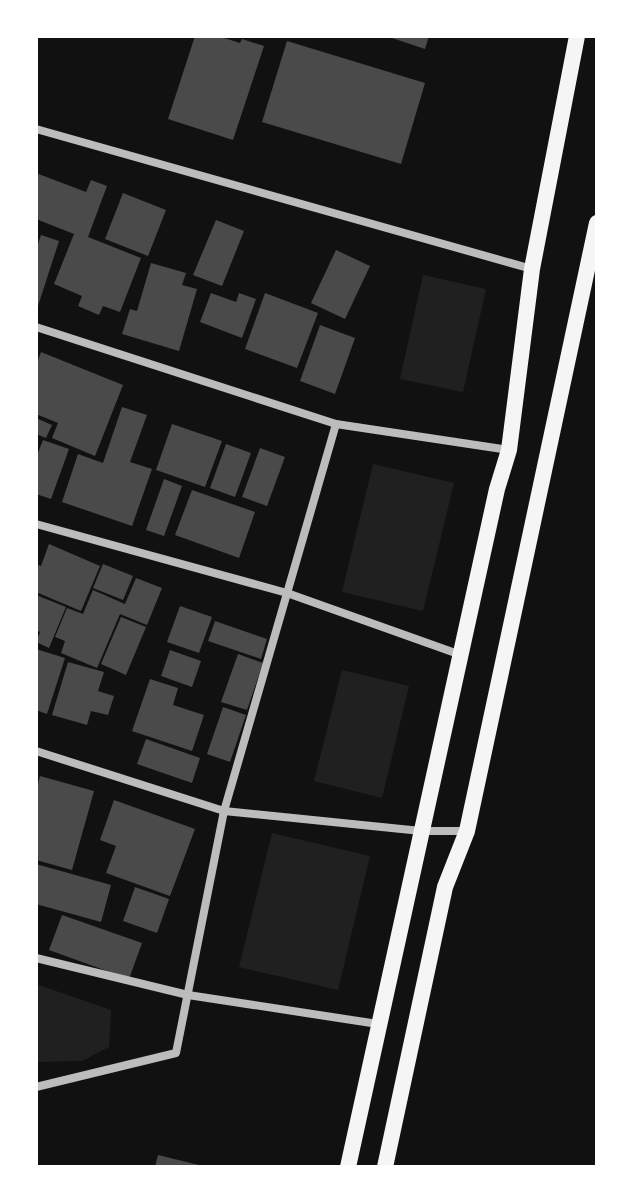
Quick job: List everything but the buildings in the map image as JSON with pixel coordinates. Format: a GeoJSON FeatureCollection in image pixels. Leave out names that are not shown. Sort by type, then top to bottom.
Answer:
{"type":"FeatureCollection","features":[{"type":"Feature","properties":{"kind":"main road"},"geometry":{"type":"LineString","coordinates":[[348,1167],[509,450],[532,269],[577,36]]}},
{"type":"Feature","properties":{"kind":"main road"},"geometry":{"type":"LineString","coordinates":[[385,1167],[445,887],[467,831],[597,223]]}},
{"type":"Feature","properties":{"kind":"street"},"geometry":{"type":"LineString","coordinates":[[36,129],[532,269]]}},
{"type":"Feature","properties":{"kind":"street"},"geometry":{"type":"LineString","coordinates":[[36,327],[336,424],[509,450]]}},
{"type":"Feature","properties":{"kind":"street"},"geometry":{"type":"LineString","coordinates":[[36,1087],[176,1053],[224,811],[336,424]]}},
{"type":"Feature","properties":{"kind":"street"},"geometry":{"type":"LineString","coordinates":[[36,524],[287,593],[461,655]]}},
{"type":"Feature","properties":{"kind":"street"},"geometry":{"type":"LineString","coordinates":[[36,751],[224,811],[421,831],[467,831]]}},
{"type":"Feature","properties":{"kind":"street"},"geometry":{"type":"LineString","coordinates":[[36,958],[188,995],[378,1024]]}},
{"type":"Feature","properties":{"kind":"shaded area"},"geometry":{"type":"Polygon","coordinates":[[[423,275],[486,289],[463,392],[400,379],[423,275]]]}},
{"type":"Feature","properties":{"kind":"shaded area"},"geometry":{"type":"Polygon","coordinates":[[[373,464],[454,483],[423,611],[342,592],[373,464]]]}},
{"type":"Feature","properties":{"kind":"shaded area"},"geometry":{"type":"Polygon","coordinates":[[[342,670],[409,686],[382,798],[314,781],[342,670]]]}},
{"type":"Feature","properties":{"kind":"shaded area"},"geometry":{"type":"Polygon","coordinates":[[[272,833],[370,856],[338,990],[239,967],[272,833]]]}},
{"type":"Feature","properties":{"kind":"shaded area"},"geometry":{"type":"Polygon","coordinates":[[[36,984],[111,1010],[109,1047],[82,1061],[36,1062],[36,984]]]}}]}
